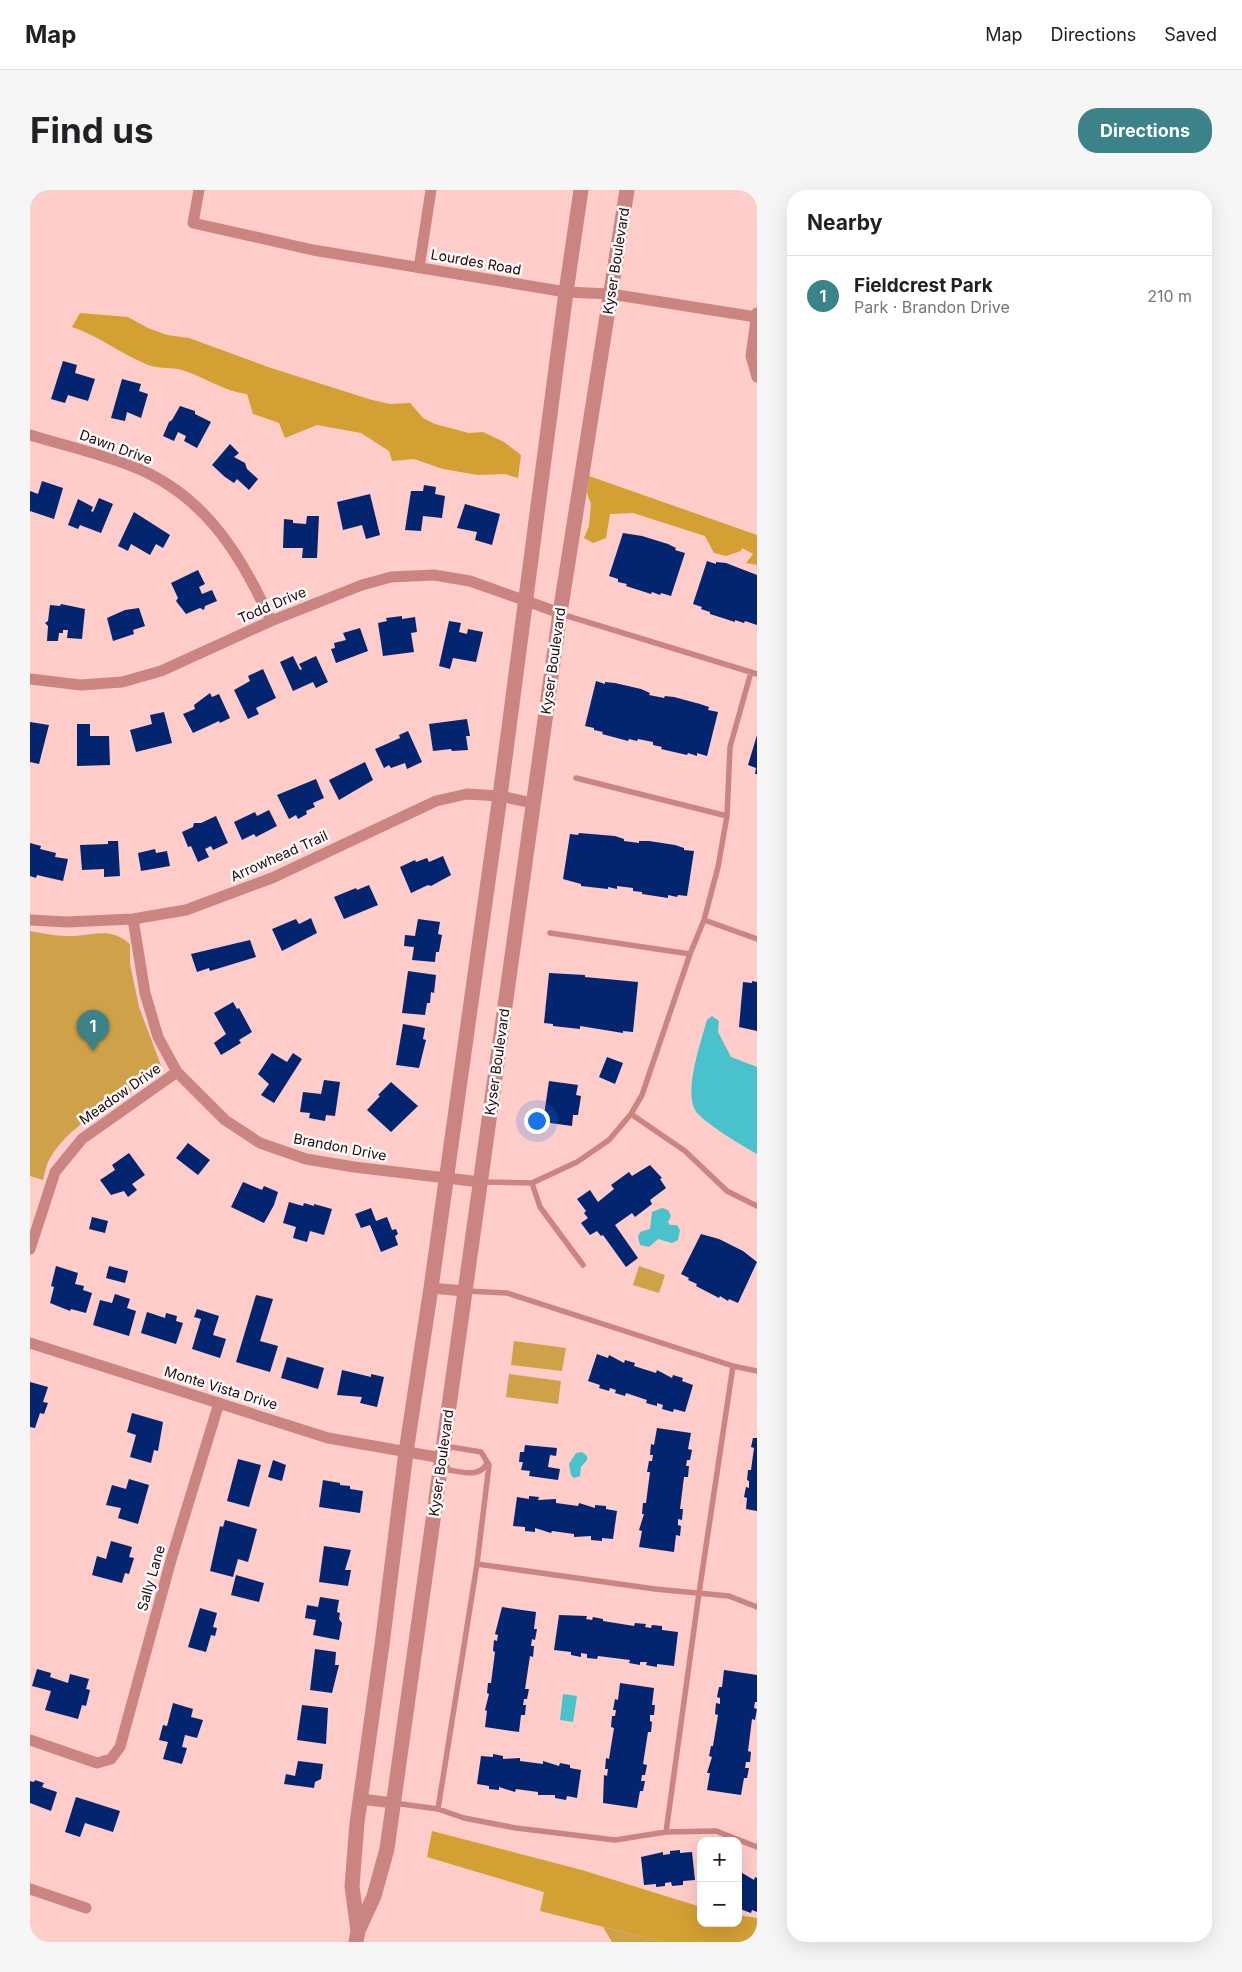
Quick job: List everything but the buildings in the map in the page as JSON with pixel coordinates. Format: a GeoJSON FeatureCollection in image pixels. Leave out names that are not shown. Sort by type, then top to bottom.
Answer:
{"type":"FeatureCollection","features":[{"type":"Feature","properties":{"kind":"street","name":"Lourdes Road"},"geometry":{"type":"LineString","coordinates":[[199,190],[193,223],[312,250],[566,292],[611,294],[756,318]]}},
{"type":"Feature","properties":{"kind":"street"},"geometry":{"type":"LineString","coordinates":[[419,268],[432,190]]}},
{"type":"Feature","properties":{"kind":"street","name":"Kyser Boulevard"},"geometry":{"type":"LineString","coordinates":[[357,1936],[352,1886],[360,1799],[382,1645],[406,1452],[432,1288],[527,601],[566,292],[581,190]]}},
{"type":"Feature","properties":{"kind":"street","name":"Kyser Boulevard"},"geometry":{"type":"LineString","coordinates":[[357,1936],[374,1896],[387,1849],[394,1804],[532,803],[627,190]]}},
{"type":"Feature","properties":{"kind":"street"},"geometry":{"type":"LineString","coordinates":[[757,313],[751,356],[757,378]]}},
{"type":"Feature","properties":{"kind":"street","name":"Dawn Drive"},"geometry":{"type":"LineString","coordinates":[[30,435],[129,465],[162,481],[186,498],[208,517],[235,550],[271,620]]}},
{"type":"Feature","properties":{"kind":"street","name":"Todd Drive"},"geometry":{"type":"LineString","coordinates":[[30,680],[81,686],[122,682],[160,671],[271,620],[362,585],[391,577],[434,575],[470,581],[560,613]]}},
{"type":"Feature","properties":{"kind":"street","name":"Arrowhead Trail"},"geometry":{"type":"LineString","coordinates":[[30,920],[67,922],[133,919],[186,910],[272,878],[436,801],[467,794],[500,796],[532,803]]}},
{"type":"Feature","properties":{"kind":"street","name":"Brandon Drive"},"geometry":{"type":"LineString","coordinates":[[133,919],[148,1002],[158,1037],[177,1072],[225,1120],[260,1143],[306,1159],[480,1182]]}},
{"type":"Feature","properties":{"kind":"street","name":"Meadow Drive"},"geometry":{"type":"LineString","coordinates":[[30,1249],[55,1172],[82,1139],[177,1072]]}},
{"type":"Feature","properties":{"kind":"street"},"geometry":{"type":"LineString","coordinates":[[432,1288],[464,1291]]}},
{"type":"Feature","properties":{"kind":"street","name":"Monte Vista Drive"},"geometry":{"type":"LineString","coordinates":[[30,1344],[328,1438],[442,1458]]}},
{"type":"Feature","properties":{"kind":"street","name":"Sally Lane"},"geometry":{"type":"LineString","coordinates":[[30,1740],[97,1763],[111,1760],[120,1747],[169,1568],[219,1403]]}},
{"type":"Feature","properties":{"kind":"street"},"geometry":{"type":"LineString","coordinates":[[360,1799],[394,1804]]}},
{"type":"Feature","properties":{"kind":"street"},"geometry":{"type":"LineString","coordinates":[[30,1889],[86,1908]]}},
{"type":"Feature","properties":{"kind":"lane"},"geometry":{"type":"LineString","coordinates":[[480,1182],[532,1183],[577,1162],[609,1140],[631,1114],[642,1094],[690,954],[704,920],[718,867],[727,816],[730,748],[754,673],[560,613]]}},
{"type":"Feature","properties":{"kind":"lane"},"geometry":{"type":"LineString","coordinates":[[576,778],[727,816]]}},
{"type":"Feature","properties":{"kind":"lane"},"geometry":{"type":"LineString","coordinates":[[704,920],[757,939]]}},
{"type":"Feature","properties":{"kind":"lane"},"geometry":{"type":"LineString","coordinates":[[550,934],[690,954]]}},
{"type":"Feature","properties":{"kind":"lane"},"geometry":{"type":"LineString","coordinates":[[631,1114],[685,1151],[727,1191],[757,1206]]}},
{"type":"Feature","properties":{"kind":"lane"},"geometry":{"type":"LineString","coordinates":[[532,1183],[540,1207],[583,1264]]}},
{"type":"Feature","properties":{"kind":"lane"},"geometry":{"type":"LineString","coordinates":[[464,1291],[507,1293],[733,1366],[757,1371]]}},
{"type":"Feature","properties":{"kind":"lane"},"geometry":{"type":"LineString","coordinates":[[666,1832],[733,1366]]}},
{"type":"Feature","properties":{"kind":"lane"},"geometry":{"type":"LineString","coordinates":[[438,1809],[477,1564],[489,1465],[481,1452],[451,1447],[442,1458],[449,1470],[477,1474],[483,1470],[487,1463]]}},
{"type":"Feature","properties":{"kind":"lane"},"geometry":{"type":"LineString","coordinates":[[477,1564],[729,1596],[757,1607]]}},
{"type":"Feature","properties":{"kind":"lane"},"geometry":{"type":"LineString","coordinates":[[394,1804],[438,1809],[464,1818],[516,1828],[616,1840],[666,1832],[716,1831],[757,1847]]}},
{"type":"Feature","properties":{"kind":"shaded area"},"geometry":{"type":"Polygon","coordinates":[[[80,313],[128,317],[148,328],[167,335],[189,338],[268,367],[372,400],[390,404],[410,403],[423,418],[435,424],[469,433],[483,432],[504,442],[521,455],[518,478],[505,474],[478,475],[443,469],[414,459],[392,461],[389,451],[361,433],[317,425],[285,438],[279,423],[253,414],[247,394],[230,390],[182,370],[161,368],[138,361],[91,335],[72,327],[80,313]]]}},
{"type":"Feature","properties":{"kind":"shaded area"},"geometry":{"type":"Polygon","coordinates":[[[589,476],[757,535],[757,565],[746,563],[753,554],[742,548],[741,551],[726,556],[714,553],[705,536],[633,513],[610,514],[606,538],[593,543],[584,538],[589,526],[591,504],[587,493],[589,476]]]}},
{"type":"Feature","properties":{"kind":"shaded area"},"geometry":{"type":"Polygon","coordinates":[[[30,931],[62,936],[107,933],[122,938],[130,944],[130,964],[139,1007],[162,1068],[73,1131],[50,1158],[43,1180],[30,1176],[30,931]]]}},
{"type":"Feature","properties":{"kind":"shaded area"},"geometry":{"type":"Polygon","coordinates":[[[639,1266],[665,1275],[659,1293],[633,1285],[639,1266]]]}},
{"type":"Feature","properties":{"kind":"shaded area"},"geometry":{"type":"Polygon","coordinates":[[[514,1341],[566,1348],[562,1371],[511,1365],[514,1341]]]}},
{"type":"Feature","properties":{"kind":"shaded area"},"geometry":{"type":"Polygon","coordinates":[[[509,1374],[561,1381],[558,1404],[506,1397],[509,1374]]]}},
{"type":"Feature","properties":{"kind":"shaded area"},"geometry":{"type":"Polygon","coordinates":[[[432,1831],[582,1870],[697,1906],[697,1927],[742,1927],[742,1916],[757,1918],[757,1942],[663,1942],[540,1911],[544,1892],[427,1857],[432,1831]]]}},
{"type":"Feature","properties":{"kind":"shaded area"},"geometry":{"type":"Polygon","coordinates":[[[603,1927],[663,1942],[612,1942],[603,1927]]]}},
{"type":"Feature","properties":{"kind":"water"},"geometry":{"type":"Polygon","coordinates":[[[712,1016],[719,1021],[718,1032],[731,1057],[757,1067],[757,1154],[706,1121],[695,1110],[692,1102],[692,1079],[698,1053],[707,1020],[712,1016]]]}},
{"type":"Feature","properties":{"kind":"water"},"geometry":{"type":"Polygon","coordinates":[[[662,1208],[668,1210],[671,1216],[668,1222],[670,1225],[677,1225],[680,1230],[678,1240],[672,1243],[658,1239],[649,1247],[640,1245],[638,1237],[640,1232],[650,1229],[652,1212],[662,1208]]]}},
{"type":"Feature","properties":{"kind":"water"},"geometry":{"type":"Polygon","coordinates":[[[582,1452],[587,1456],[587,1460],[581,1467],[580,1476],[574,1478],[571,1475],[569,1464],[576,1453],[582,1452]]]}},
{"type":"Feature","properties":{"kind":"water"},"geometry":{"type":"Polygon","coordinates":[[[563,1694],[577,1696],[573,1722],[560,1720],[563,1694]]]}},
{"type":"Feature","properties":{"kind":"place","name":"Fieldcrest Park"},"geometry":{"type":"Point","coordinates":[93,1051]}}]}
